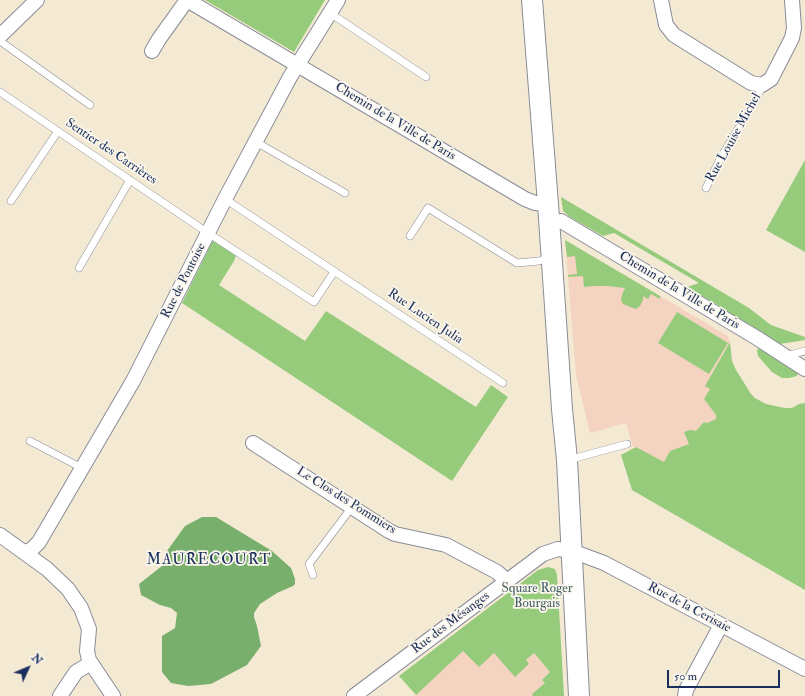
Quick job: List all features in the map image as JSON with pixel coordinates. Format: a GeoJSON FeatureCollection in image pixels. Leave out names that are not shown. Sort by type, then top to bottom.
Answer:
{"type":"FeatureCollection","features":[{"type":"Feature","properties":{"kind":"main road"},"geometry":{"type":"LineString","coordinates":[[532,0],[544,210],[551,257],[566,460],[579,696]]}},
{"type":"Feature","properties":{"kind":"street"},"geometry":{"type":"LineString","coordinates":[[0,36],[37,0]]}},
{"type":"Feature","properties":{"kind":"street"},"geometry":{"type":"LineString","coordinates":[[152,51],[187,0]]}},
{"type":"Feature","properties":{"kind":"street","name":"Chemin de la Ville de Paris"},"geometry":{"type":"LineString","coordinates":[[187,0],[544,210],[757,338],[805,369]]}},
{"type":"Feature","properties":{"kind":"street","name":"Rue de Pontoise"},"geometry":{"type":"LineString","coordinates":[[21,550],[27,551],[35,547],[133,381],[225,199],[297,64],[338,0]]}},
{"type":"Feature","properties":{"kind":"street","name":"Rue Louise Michel"},"geometry":{"type":"LineString","coordinates":[[661,0],[666,25],[674,35],[751,83],[762,85]]}},
{"type":"Feature","properties":{"kind":"street"},"geometry":{"type":"LineString","coordinates":[[762,85],[770,79],[792,38],[794,28],[792,0]]}},
{"type":"Feature","properties":{"kind":"street","name":"Le Clos des Pommiers"},"geometry":{"type":"LineString","coordinates":[[253,443],[394,534],[446,545],[497,572],[507,581]]}},
{"type":"Feature","properties":{"kind":"street"},"geometry":{"type":"LineString","coordinates":[[44,533],[44,553],[46,559],[81,608],[89,629],[87,651],[91,663],[114,696]]}},
{"type":"Feature","properties":{"kind":"street"},"geometry":{"type":"LineString","coordinates":[[0,535],[47,569],[68,589]]}},
{"type":"Feature","properties":{"kind":"street","name":"Rue des Mésanges"},"geometry":{"type":"LineString","coordinates":[[354,696],[543,554],[558,549],[572,551]]}},
{"type":"Feature","properties":{"kind":"street","name":"Rue de la Cerisaie"},"geometry":{"type":"LineString","coordinates":[[572,551],[604,563],[805,669]]}},
{"type":"Feature","properties":{"kind":"street"},"geometry":{"type":"LineString","coordinates":[[685,696],[686,690],[720,625]]}},
{"type":"Feature","properties":{"kind":"street"},"geometry":{"type":"LineString","coordinates":[[60,696],[76,672],[91,663]]}},
{"type":"Feature","properties":{"kind":"lane"},"geometry":{"type":"LineString","coordinates":[[330,12],[426,77]]}},
{"type":"Feature","properties":{"kind":"lane"},"geometry":{"type":"LineString","coordinates":[[0,41],[90,105]]}},
{"type":"Feature","properties":{"kind":"lane","name":"Rue Louise Michel"},"geometry":{"type":"LineString","coordinates":[[706,188],[721,157],[758,96],[762,85]]}},
{"type":"Feature","properties":{"kind":"lane","name":"Sentier des Carrières"},"geometry":{"type":"LineString","coordinates":[[0,92],[208,232]]}},
{"type":"Feature","properties":{"kind":"lane"},"geometry":{"type":"LineString","coordinates":[[11,201],[58,131]]}},
{"type":"Feature","properties":{"kind":"lane"},"geometry":{"type":"LineString","coordinates":[[256,142],[345,193]]}},
{"type":"Feature","properties":{"kind":"lane"},"geometry":{"type":"LineString","coordinates":[[79,268],[130,180]]}},
{"type":"Feature","properties":{"kind":"lane","name":"Rue Lucien Julia"},"geometry":{"type":"LineString","coordinates":[[225,199],[503,383]]}},
{"type":"Feature","properties":{"kind":"lane"},"geometry":{"type":"LineString","coordinates":[[410,236],[428,208],[517,263],[539,261],[551,257]]}},
{"type":"Feature","properties":{"kind":"lane"},"geometry":{"type":"LineString","coordinates":[[208,232],[314,302],[334,272]]}},
{"type":"Feature","properties":{"kind":"lane"},"geometry":{"type":"LineString","coordinates":[[787,358],[790,355],[805,351]]}},
{"type":"Feature","properties":{"kind":"lane"},"geometry":{"type":"LineString","coordinates":[[30,441],[82,468]]}},
{"type":"Feature","properties":{"kind":"lane"},"geometry":{"type":"LineString","coordinates":[[566,460],[627,444]]}},
{"type":"Feature","properties":{"kind":"lane"},"geometry":{"type":"LineString","coordinates":[[313,576],[310,564],[352,507]]}},
{"type":"Feature","properties":{"kind":"shaded area"},"geometry":{"type":"Polygon","coordinates":[[[565,240],[728,336],[730,342],[711,375],[710,389],[704,399],[716,415],[716,419],[707,423],[704,422],[696,431],[689,444],[670,451],[664,463],[636,447],[633,447],[626,423],[590,433],[576,375],[565,240]]]}},
{"type":"Feature","properties":{"kind":"shaded area"},"geometry":{"type":"Polygon","coordinates":[[[463,651],[494,653],[529,664],[526,660],[534,653],[550,672],[542,680],[545,683],[533,694],[533,696],[414,696],[463,651]]]}},
{"type":"Feature","properties":{"kind":"green space"},"geometry":{"type":"Polygon","coordinates":[[[205,0],[325,0],[294,52],[205,0]]]}},
{"type":"Feature","properties":{"kind":"green space"},"geometry":{"type":"Polygon","coordinates":[[[805,160],[805,252],[766,230],[805,160]]]}},
{"type":"Feature","properties":{"kind":"green space"},"geometry":{"type":"Polygon","coordinates":[[[561,197],[749,308],[771,325],[805,337],[805,340],[780,344],[774,342],[737,317],[723,313],[721,307],[687,287],[699,283],[614,233],[603,236],[570,217],[563,211],[561,197]]]}},
{"type":"Feature","properties":{"kind":"green space"},"geometry":{"type":"Polygon","coordinates":[[[214,238],[237,253],[234,261],[219,285],[305,341],[326,311],[476,407],[491,385],[508,397],[452,481],[182,303],[214,238]]]}},
{"type":"Feature","properties":{"kind":"green space"},"geometry":{"type":"Polygon","coordinates":[[[565,240],[660,296],[660,299],[651,294],[648,299],[643,296],[640,306],[636,309],[623,304],[621,300],[625,288],[607,286],[584,287],[583,276],[568,277],[568,275],[577,274],[575,256],[567,257],[565,240]]]}},
{"type":"Feature","properties":{"kind":"green space"},"geometry":{"type":"Polygon","coordinates":[[[677,312],[728,343],[709,374],[658,343],[677,312]]]}},
{"type":"Feature","properties":{"kind":"green space"},"geometry":{"type":"Polygon","coordinates":[[[730,342],[732,361],[736,370],[755,398],[766,404],[785,408],[792,408],[799,404],[805,403],[805,590],[632,490],[621,455],[636,447],[664,462],[670,451],[689,444],[684,432],[690,430],[696,431],[704,422],[707,423],[716,419],[716,415],[704,399],[710,389],[705,386],[730,342]]]}},
{"type":"Feature","properties":{"kind":"green space"},"geometry":{"type":"Polygon","coordinates":[[[760,347],[798,373],[797,376],[782,378],[772,372],[758,356],[757,350],[760,347]]]}},
{"type":"Feature","properties":{"kind":"green space"},"geometry":{"type":"Polygon","coordinates":[[[202,517],[216,517],[272,551],[291,568],[295,579],[295,584],[260,604],[254,613],[261,646],[247,665],[211,684],[188,686],[171,683],[162,672],[162,636],[175,628],[177,613],[171,608],[160,605],[141,595],[139,584],[167,562],[167,551],[185,526],[202,517]]]}},
{"type":"Feature","properties":{"kind":"green space","name":"Square Roger Bourgais"},"geometry":{"type":"Polygon","coordinates":[[[548,567],[555,569],[557,575],[564,696],[533,696],[532,694],[545,683],[542,680],[550,672],[534,653],[526,660],[529,664],[515,677],[494,653],[479,667],[463,651],[416,695],[399,676],[538,570],[548,567]]]}},
{"type":"Feature","properties":{"kind":"district","name":"MAURECOURT"},"geometry":{"type":"Point","coordinates":[209,561]}}]}
